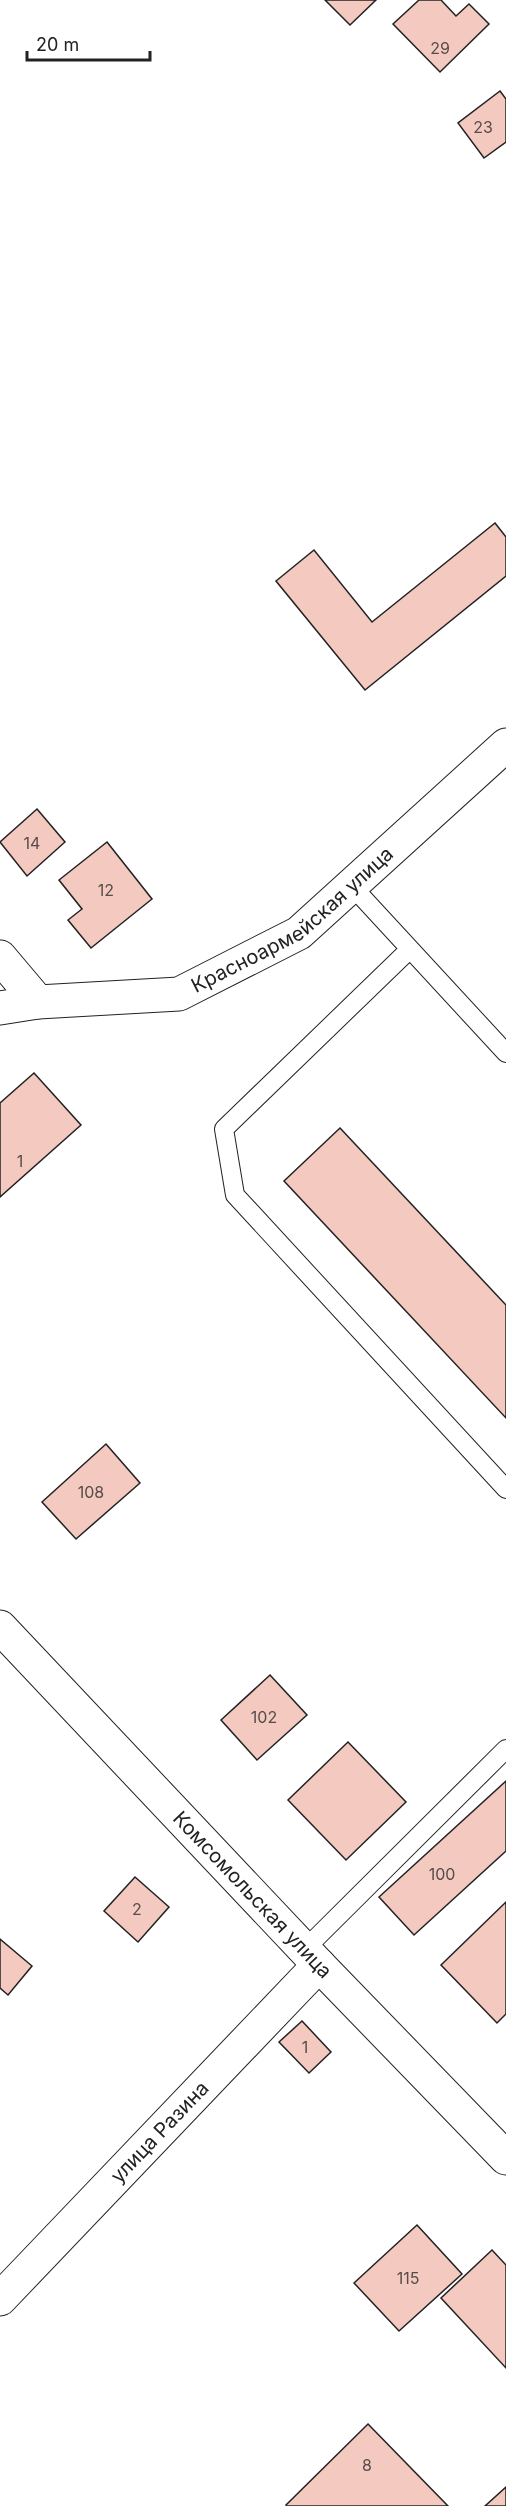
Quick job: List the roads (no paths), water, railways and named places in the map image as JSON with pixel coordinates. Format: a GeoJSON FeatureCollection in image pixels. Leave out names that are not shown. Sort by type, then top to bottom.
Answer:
{"type":"FeatureCollection","features":[{"type":"Feature","properties":{"kind":"street","name":"Красноармейская улица"},"geometry":{"type":"LineString","coordinates":[[0,1008],[38,1002],[179,994],[299,933],[506,745]]}},
{"type":"Feature","properties":{"kind":"street"},"geometry":{"type":"LineString","coordinates":[[0,957],[38,1002]]}},
{"type":"Feature","properties":{"kind":"street","name":"Комсомольская улица"},"geometry":{"type":"LineString","coordinates":[[0,1627],[312,1958],[506,2158]]}},
{"type":"Feature","properties":{"kind":"street","name":"улица Разина"},"geometry":{"type":"LineString","coordinates":[[0,2299],[312,1958]]}},
{"type":"Feature","properties":{"kind":"lane"},"geometry":{"type":"LineString","coordinates":[[351,885],[506,1053]]}},
{"type":"Feature","properties":{"kind":"lane"},"geometry":{"type":"LineString","coordinates":[[410,949],[224,1129],[235,1196],[506,1489]]}},
{"type":"Feature","properties":{"kind":"lane"},"geometry":{"type":"LineString","coordinates":[[312,1958],[506,1749]]}}]}
